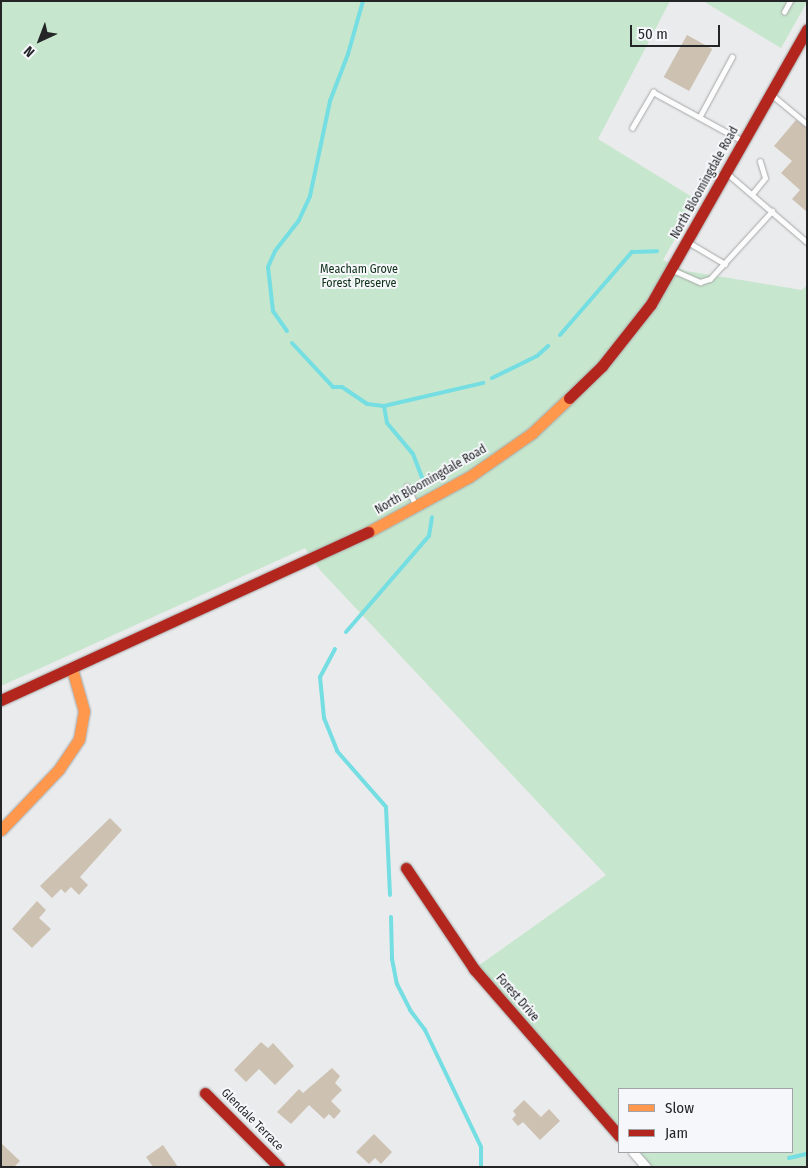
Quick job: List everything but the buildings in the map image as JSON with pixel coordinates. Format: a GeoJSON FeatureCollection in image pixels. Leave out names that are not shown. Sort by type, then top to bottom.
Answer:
{"type":"FeatureCollection","features":[{"type":"Feature","properties":{"kind":"main road","name":"North Bloomingdale Road"},"geometry":{"type":"LineString","coordinates":[[1,700],[300,565],[416,506],[490,464],[553,415],[621,344],[672,270],[807,29]]}},
{"type":"Feature","properties":{"kind":"main road"},"geometry":{"type":"LineString","coordinates":[[1,830],[59,769],[79,739],[84,711],[72,669]]}},
{"type":"Feature","properties":{"kind":"main road","name":"Forest Drive"},"geometry":{"type":"LineString","coordinates":[[406,868],[478,974],[618,1135]]}},
{"type":"Feature","properties":{"kind":"main road","name":"Glendale Terrace"},"geometry":{"type":"LineString","coordinates":[[205,1093],[279,1167]]}},
{"type":"Feature","properties":{"kind":"street"},"geometry":{"type":"LineString","coordinates":[[634,1153],[646,1167]]}},
{"type":"Feature","properties":{"kind":"lane"},"geometry":{"type":"LineString","coordinates":[[784,12],[790,1]]}},
{"type":"Feature","properties":{"kind":"lane"},"geometry":{"type":"LineString","coordinates":[[700,116],[732,57]]}},
{"type":"Feature","properties":{"kind":"lane"},"geometry":{"type":"LineString","coordinates":[[632,128],[653,92],[744,141]]}},
{"type":"Feature","properties":{"kind":"lane"},"geometry":{"type":"LineString","coordinates":[[771,94],[807,124]]}},
{"type":"Feature","properties":{"kind":"lane"},"geometry":{"type":"LineString","coordinates":[[753,193],[765,178],[760,162]]}},
{"type":"Feature","properties":{"kind":"lane"},"geometry":{"type":"LineString","coordinates":[[727,173],[753,193],[807,242]]}},
{"type":"Feature","properties":{"kind":"lane"},"geometry":{"type":"LineString","coordinates":[[672,270],[700,282],[710,279],[772,211]]}},
{"type":"Feature","properties":{"kind":"lane"},"geometry":{"type":"LineString","coordinates":[[688,242],[725,264]]}},
{"type":"Feature","properties":{"kind":"lane"},"geometry":{"type":"LineString","coordinates":[[407,486],[416,506]]}},
{"type":"Feature","properties":{"kind":"green space","name":"Meacham Grove Forest Preserve"},"geometry":{"type":"Polygon","coordinates":[[[1,1],[670,1],[598,139],[697,200],[663,260],[686,271],[802,290],[807,285],[807,1167],[646,1167],[634,1153],[793,1153],[793,1088],[618,1088],[618,1135],[474,969],[606,875],[320,570],[305,548],[1,686],[1,1]]]}},
{"type":"Feature","properties":{"kind":"green space"},"geometry":{"type":"Polygon","coordinates":[[[703,1],[807,1],[807,2],[781,48],[703,1]]]}},
{"type":"Feature","properties":{"kind":"waterway"},"geometry":{"type":"LineString","coordinates":[[287,331],[273,311],[268,267],[275,251],[299,220],[310,196],[330,101],[348,54],[363,1]]}},
{"type":"Feature","properties":{"kind":"waterway"},"geometry":{"type":"LineString","coordinates":[[560,335],[632,252],[657,251]]}},
{"type":"Feature","properties":{"kind":"waterway"},"geometry":{"type":"LineString","coordinates":[[292,343],[333,387],[342,387],[367,404],[384,406],[483,383]]}},
{"type":"Feature","properties":{"kind":"waterway"},"geometry":{"type":"LineString","coordinates":[[492,378],[537,356],[548,346]]}},
{"type":"Feature","properties":{"kind":"waterway"},"geometry":{"type":"LineString","coordinates":[[384,406],[387,423],[413,454],[424,482]]}},
{"type":"Feature","properties":{"kind":"waterway"},"geometry":{"type":"LineString","coordinates":[[346,632],[429,536],[432,517]]}},
{"type":"Feature","properties":{"kind":"waterway"},"geometry":{"type":"LineString","coordinates":[[335,649],[320,677],[324,718],[337,751],[386,807],[390,895]]}},
{"type":"Feature","properties":{"kind":"waterway"},"geometry":{"type":"LineString","coordinates":[[391,917],[392,959],[397,984],[410,1010],[425,1030],[481,1147],[481,1167]]}},
{"type":"Feature","properties":{"kind":"waterway"},"geometry":{"type":"LineString","coordinates":[[789,1158],[807,1154]]}},
{"type":"Feature","properties":{"kind":"traffic: slow"},"geometry":{"type":"LineString","coordinates":[[368,532],[469,477],[532,433],[569,398]]}},
{"type":"Feature","properties":{"kind":"traffic: slow"},"geometry":{"type":"LineString","coordinates":[[1,830],[59,769],[79,739],[84,711],[72,669]]}},
{"type":"Feature","properties":{"kind":"traffic: jam"},"geometry":{"type":"LineString","coordinates":[[569,398],[602,366],[651,304],[807,29]]}},
{"type":"Feature","properties":{"kind":"traffic: jam"},"geometry":{"type":"LineString","coordinates":[[1,700],[368,532]]}},
{"type":"Feature","properties":{"kind":"traffic: jam"},"geometry":{"type":"LineString","coordinates":[[406,868],[474,969],[618,1135]]}},
{"type":"Feature","properties":{"kind":"traffic: jam"},"geometry":{"type":"LineString","coordinates":[[205,1093],[279,1167]]}}]}
